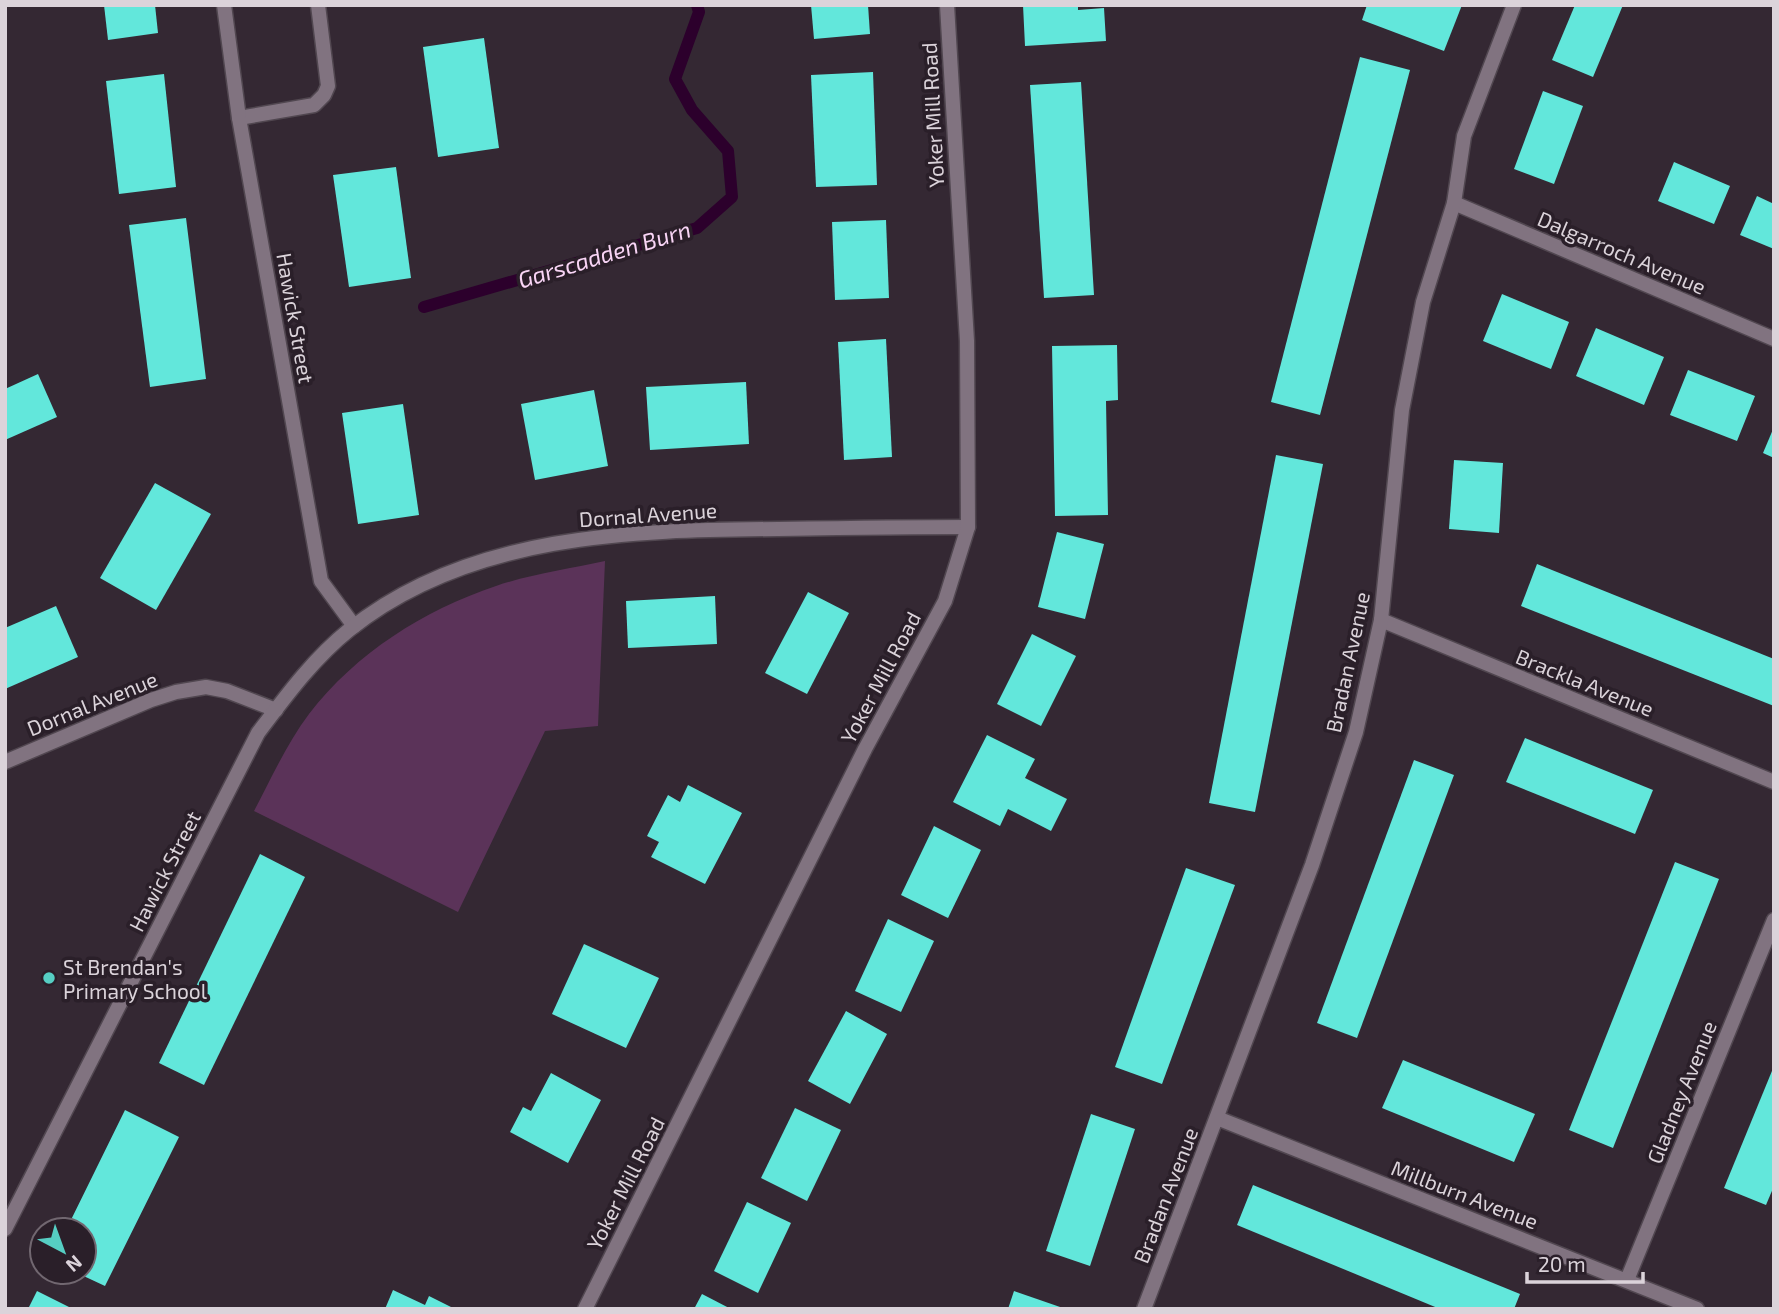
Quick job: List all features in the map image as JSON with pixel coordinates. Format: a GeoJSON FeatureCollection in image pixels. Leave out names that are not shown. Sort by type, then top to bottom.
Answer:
{"type":"FeatureCollection","features":[{"type":"Feature","properties":{"kind":"street","name":"Hawick Street"},"geometry":{"type":"LineString","coordinates":[[5,1228],[258,733],[304,673],[352,627],[321,581],[239,118],[224,5]]}},
{"type":"Feature","properties":{"kind":"street"},"geometry":{"type":"LineString","coordinates":[[239,118],[314,105],[324,95],[328,86],[318,5]]}},
{"type":"Feature","properties":{"kind":"street","name":"Yoker Mill Road"},"geometry":{"type":"LineString","coordinates":[[585,1309],[865,750],[945,601],[968,527],[967,341],[947,5]]}},
{"type":"Feature","properties":{"kind":"street","name":"Bradan Avenue"},"geometry":{"type":"LineString","coordinates":[[1144,1309],[1312,865],[1356,732],[1381,620],[1402,410],[1423,302],[1454,203],[1464,136],[1514,5]]}},
{"type":"Feature","properties":{"kind":"street","name":"Dalgarroch Avenue"},"geometry":{"type":"LineString","coordinates":[[1454,203],[1774,339]]}},
{"type":"Feature","properties":{"kind":"street","name":"Dornal Avenue"},"geometry":{"type":"LineString","coordinates":[[352,627],[421,584],[503,555],[580,539],[681,530],[968,527]]}},
{"type":"Feature","properties":{"kind":"street","name":"Brackla Avenue"},"geometry":{"type":"LineString","coordinates":[[1381,620],[1774,782]]}},
{"type":"Feature","properties":{"kind":"street","name":"Dornal Avenue"},"geometry":{"type":"LineString","coordinates":[[5,762],[176,692],[206,687],[227,691],[276,709]]}},
{"type":"Feature","properties":{"kind":"street","name":"Gladney Avenue"},"geometry":{"type":"LineString","coordinates":[[1627,1280],[1774,920]]}},
{"type":"Feature","properties":{"kind":"street","name":"Millburn Avenue"},"geometry":{"type":"LineString","coordinates":[[1217,1118],[1697,1309]]}},
{"type":"Feature","properties":{"kind":"shaded area"},"geometry":{"type":"Polygon","coordinates":[[[605,561],[598,726],[545,731],[458,912],[254,811],[286,749],[309,714],[348,672],[393,636],[443,608],[496,586],[605,561]]]}},
{"type":"Feature","properties":{"kind":"building"},"geometry":{"type":"Polygon","coordinates":[[[104,5],[155,5],[158,33],[108,40],[104,5]]]}},
{"type":"Feature","properties":{"kind":"building"},"geometry":{"type":"Polygon","coordinates":[[[811,5],[868,5],[870,34],[814,39],[811,5]]]}},
{"type":"Feature","properties":{"kind":"building"},"geometry":{"type":"Polygon","coordinates":[[[1023,5],[1078,5],[1078,10],[1104,8],[1106,41],[1025,46],[1023,5]]]}},
{"type":"Feature","properties":{"kind":"building"},"geometry":{"type":"Polygon","coordinates":[[[1367,5],[1462,5],[1444,51],[1362,20],[1367,5]]]}},
{"type":"Feature","properties":{"kind":"building"},"geometry":{"type":"Polygon","coordinates":[[[1575,5],[1623,5],[1593,77],[1552,60],[1575,5]]]}},
{"type":"Feature","properties":{"kind":"building"},"geometry":{"type":"Polygon","coordinates":[[[484,38],[499,148],[438,157],[423,47],[484,38]]]}},
{"type":"Feature","properties":{"kind":"building"},"geometry":{"type":"Polygon","coordinates":[[[1360,57],[1410,70],[1320,415],[1271,402],[1360,57]]]}},
{"type":"Feature","properties":{"kind":"building"},"geometry":{"type":"Polygon","coordinates":[[[873,72],[877,185],[816,187],[811,75],[873,72]]]}},
{"type":"Feature","properties":{"kind":"building"},"geometry":{"type":"Polygon","coordinates":[[[164,74],[176,187],[119,194],[106,81],[164,74]]]}},
{"type":"Feature","properties":{"kind":"building"},"geometry":{"type":"Polygon","coordinates":[[[1081,82],[1094,295],[1044,298],[1030,85],[1081,82]]]}},
{"type":"Feature","properties":{"kind":"building"},"geometry":{"type":"Polygon","coordinates":[[[1543,91],[1583,106],[1554,184],[1514,169],[1543,91]]]}},
{"type":"Feature","properties":{"kind":"building"},"geometry":{"type":"Polygon","coordinates":[[[1674,162],[1730,186],[1714,224],[1658,201],[1674,162]]]}},
{"type":"Feature","properties":{"kind":"building"},"geometry":{"type":"Polygon","coordinates":[[[396,167],[411,278],[349,287],[333,175],[396,167]]]}},
{"type":"Feature","properties":{"kind":"building"},"geometry":{"type":"Polygon","coordinates":[[[1757,196],[1774,204],[1774,249],[1740,235],[1757,196]]]}},
{"type":"Feature","properties":{"kind":"building"},"geometry":{"type":"Polygon","coordinates":[[[186,218],[206,379],[150,387],[129,225],[186,218]]]}},
{"type":"Feature","properties":{"kind":"building"},"geometry":{"type":"Polygon","coordinates":[[[886,220],[889,298],[835,300],[832,222],[886,220]]]}},
{"type":"Feature","properties":{"kind":"building"},"geometry":{"type":"Polygon","coordinates":[[[1502,294],[1569,322],[1551,369],[1483,341],[1502,294]]]}},
{"type":"Feature","properties":{"kind":"building"},"geometry":{"type":"Polygon","coordinates":[[[1596,328],[1664,357],[1644,405],[1576,376],[1596,328]]]}},
{"type":"Feature","properties":{"kind":"building"},"geometry":{"type":"Polygon","coordinates":[[[886,339],[892,457],[844,460],[838,342],[886,339]]]}},
{"type":"Feature","properties":{"kind":"building"},"geometry":{"type":"Polygon","coordinates":[[[1117,345],[1118,400],[1106,401],[1108,515],[1055,516],[1052,346],[1117,345]]]}},
{"type":"Feature","properties":{"kind":"building"},"geometry":{"type":"Polygon","coordinates":[[[1688,370],[1755,396],[1737,441],[1670,415],[1688,370]]]}},
{"type":"Feature","properties":{"kind":"building"},"geometry":{"type":"Polygon","coordinates":[[[38,374],[57,417],[5,440],[5,389],[38,374]]]}},
{"type":"Feature","properties":{"kind":"building"},"geometry":{"type":"Polygon","coordinates":[[[746,382],[749,444],[650,450],[646,387],[746,382]]]}},
{"type":"Feature","properties":{"kind":"building"},"geometry":{"type":"Polygon","coordinates":[[[594,390],[608,466],[535,480],[521,404],[594,390]]]}},
{"type":"Feature","properties":{"kind":"building"},"geometry":{"type":"Polygon","coordinates":[[[403,404],[419,515],[358,524],[342,413],[403,404]]]}},
{"type":"Feature","properties":{"kind":"building"},"geometry":{"type":"Polygon","coordinates":[[[1774,427],[1774,458],[1763,453],[1774,427]]]}},
{"type":"Feature","properties":{"kind":"building"},"geometry":{"type":"Polygon","coordinates":[[[1276,455],[1323,464],[1255,812],[1209,803],[1276,455]]]}},
{"type":"Feature","properties":{"kind":"building"},"geometry":{"type":"Polygon","coordinates":[[[1454,460],[1503,463],[1499,533],[1449,529],[1454,460]]]}},
{"type":"Feature","properties":{"kind":"building"},"geometry":{"type":"Polygon","coordinates":[[[155,483],[211,514],[156,610],[100,578],[155,483]]]}},
{"type":"Feature","properties":{"kind":"building"},"geometry":{"type":"Polygon","coordinates":[[[1057,532],[1104,544],[1085,619],[1038,607],[1057,532]]]}},
{"type":"Feature","properties":{"kind":"building"},"geometry":{"type":"Polygon","coordinates":[[[1537,564],[1774,659],[1774,706],[1521,606],[1537,564]]]}},
{"type":"Feature","properties":{"kind":"building"},"geometry":{"type":"Polygon","coordinates":[[[808,592],[849,613],[807,694],[765,673],[808,592]]]}},
{"type":"Feature","properties":{"kind":"building"},"geometry":{"type":"Polygon","coordinates":[[[715,596],[717,644],[628,648],[626,601],[715,596]]]}},
{"type":"Feature","properties":{"kind":"building"},"geometry":{"type":"Polygon","coordinates":[[[56,606],[78,657],[5,689],[5,628],[56,606]]]}},
{"type":"Feature","properties":{"kind":"building"},"geometry":{"type":"Polygon","coordinates":[[[1032,634],[1076,656],[1041,726],[997,704],[1032,634]]]}},
{"type":"Feature","properties":{"kind":"building"},"geometry":{"type":"Polygon","coordinates":[[[987,735],[1035,759],[1025,778],[1067,799],[1051,831],[1008,809],[1000,826],[953,802],[987,735]]]}},
{"type":"Feature","properties":{"kind":"building"},"geometry":{"type":"Polygon","coordinates":[[[1525,738],[1653,790],[1635,834],[1506,782],[1525,738]]]}},
{"type":"Feature","properties":{"kind":"building"},"geometry":{"type":"Polygon","coordinates":[[[1414,760],[1454,775],[1357,1038],[1317,1023],[1414,760]]]}},
{"type":"Feature","properties":{"kind":"building"},"geometry":{"type":"Polygon","coordinates":[[[688,785],[742,813],[705,884],[651,857],[659,842],[647,836],[668,795],[680,802],[688,785]]]}},
{"type":"Feature","properties":{"kind":"building"},"geometry":{"type":"Polygon","coordinates":[[[934,826],[981,850],[948,918],[901,895],[934,826]]]}},
{"type":"Feature","properties":{"kind":"building"},"geometry":{"type":"Polygon","coordinates":[[[260,854],[305,877],[204,1085],[159,1063],[260,854]]]}},
{"type":"Feature","properties":{"kind":"building"},"geometry":{"type":"Polygon","coordinates":[[[1675,862],[1719,879],[1613,1148],[1569,1130],[1675,862]]]}},
{"type":"Feature","properties":{"kind":"building"},"geometry":{"type":"Polygon","coordinates":[[[1186,868],[1235,885],[1162,1084],[1115,1067],[1186,868]]]}},
{"type":"Feature","properties":{"kind":"building"},"geometry":{"type":"Polygon","coordinates":[[[888,919],[934,941],[901,1012],[855,991],[888,919]]]}},
{"type":"Feature","properties":{"kind":"building"},"geometry":{"type":"Polygon","coordinates":[[[584,944],[659,978],[626,1048],[552,1014],[584,944]]]}},
{"type":"Feature","properties":{"kind":"building"},"geometry":{"type":"Polygon","coordinates":[[[846,1011],[887,1034],[850,1104],[808,1081],[846,1011]]]}},
{"type":"Feature","properties":{"kind":"building"},"geometry":{"type":"Polygon","coordinates":[[[1403,1060],[1535,1114],[1514,1162],[1382,1108],[1403,1060]]]}},
{"type":"Feature","properties":{"kind":"building"},"geometry":{"type":"Polygon","coordinates":[[[1774,1066],[1774,1186],[1766,1205],[1724,1188],[1774,1066]]]}},
{"type":"Feature","properties":{"kind":"building"},"geometry":{"type":"Polygon","coordinates":[[[551,1073],[601,1100],[568,1163],[510,1132],[523,1107],[531,1111],[551,1073]]]}},
{"type":"Feature","properties":{"kind":"building"},"geometry":{"type":"Polygon","coordinates":[[[795,1108],[841,1130],[807,1201],[761,1178],[795,1108]]]}},
{"type":"Feature","properties":{"kind":"building"},"geometry":{"type":"Polygon","coordinates":[[[125,1110],[179,1137],[105,1286],[98,1283],[98,1216],[73,1216],[125,1110]]]}},
{"type":"Feature","properties":{"kind":"building"},"geometry":{"type":"Polygon","coordinates":[[[1091,1114],[1135,1129],[1090,1266],[1046,1251],[1091,1114]]]}},
{"type":"Feature","properties":{"kind":"building"},"geometry":{"type":"Polygon","coordinates":[[[1253,1185],[1520,1294],[1514,1309],[1440,1309],[1237,1225],[1253,1185]]]}},
{"type":"Feature","properties":{"kind":"building"},"geometry":{"type":"Polygon","coordinates":[[[747,1202],[791,1223],[758,1293],[714,1271],[747,1202]]]}},
{"type":"Feature","properties":{"kind":"building"},"geometry":{"type":"Polygon","coordinates":[[[393,1290],[425,1305],[429,1296],[455,1309],[385,1309],[393,1290]]]}},
{"type":"Feature","properties":{"kind":"building"},"geometry":{"type":"Polygon","coordinates":[[[37,1291],[73,1309],[28,1309],[37,1291]]]}},
{"type":"Feature","properties":{"kind":"building"},"geometry":{"type":"Polygon","coordinates":[[[1014,1291],[1063,1308],[1063,1309],[1008,1309],[1014,1291]]]}},
{"type":"Feature","properties":{"kind":"building"},"geometry":{"type":"Polygon","coordinates":[[[702,1294],[731,1309],[694,1309],[702,1294]]]}},
{"type":"Feature","properties":{"kind":"waterway","name":"Garscadden Burn"},"geometry":{"type":"LineString","coordinates":[[424,307],[697,228],[732,197],[728,151],[692,110],[675,79],[699,12],[697,5]]}},
{"type":"Feature","properties":{"kind":"place","name":"St Brendan's Primary School"},"geometry":{"type":"Point","coordinates":[49,978]}}]}
